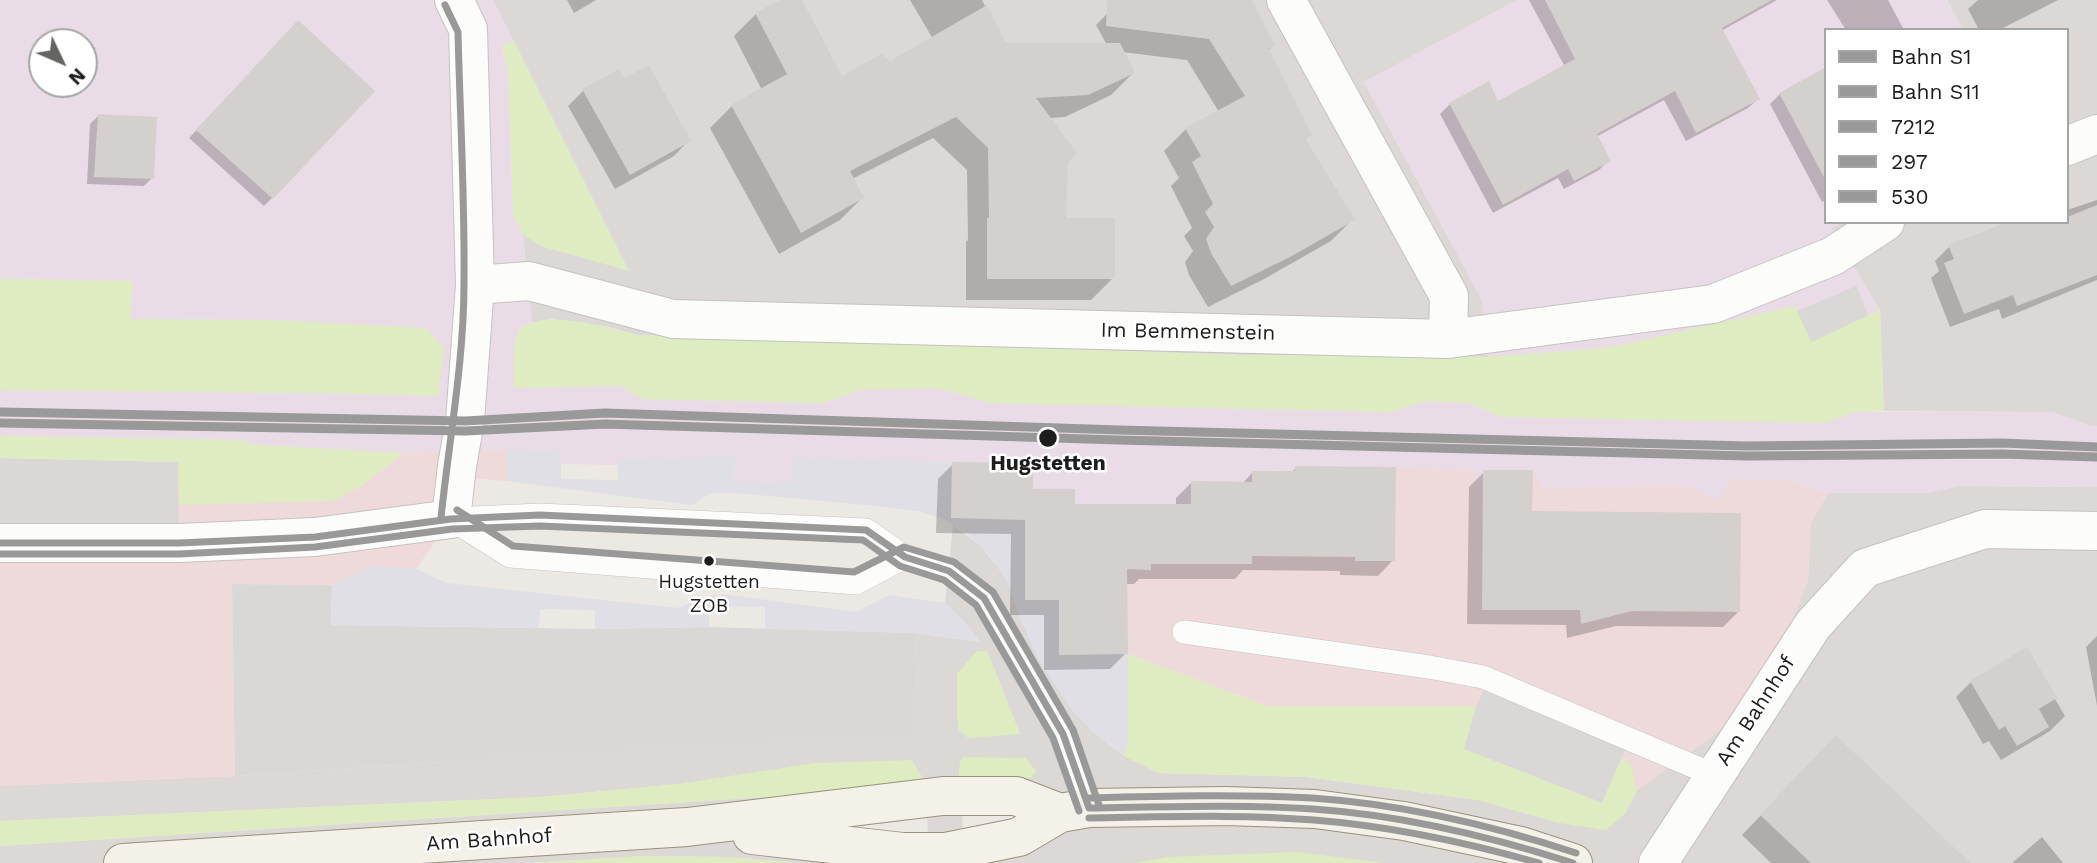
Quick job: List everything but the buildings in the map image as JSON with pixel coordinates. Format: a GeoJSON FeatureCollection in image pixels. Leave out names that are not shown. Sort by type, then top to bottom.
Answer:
{"type":"FeatureCollection","features":[{"type":"Feature","properties":{"kind":"main road","name":"Am Bahnhof"},"geometry":{"type":"LineString","coordinates":[[123,863],[687,827],[943,796],[1016,796],[1074,810],[1226,806],[1315,809],[1404,821],[1521,846],[1573,863]]}},
{"type":"Feature","properties":{"kind":"main road","name":"Am Bahnhof"},"geometry":{"type":"LineString","coordinates":[[687,827],[903,852],[944,852],[1019,837],[1074,810]]}},
{"type":"Feature","properties":{"kind":"street"},"geometry":{"type":"LineString","coordinates":[[0,543],[179,543],[315,537],[451,519],[464,421],[475,285],[468,29],[454,0]]}},
{"type":"Feature","properties":{"kind":"street"},"geometry":{"type":"LineString","coordinates":[[1286,0],[1449,296],[1448,339]]}},
{"type":"Feature","properties":{"kind":"street"},"geometry":{"type":"LineString","coordinates":[[2069,145],[2097,134]]}},
{"type":"Feature","properties":{"kind":"street","name":"Im Bemmenstein"},"geometry":{"type":"LineString","coordinates":[[475,285],[528,281],[673,319],[1448,339],[1713,304],[1833,256],[1882,224]]}},
{"type":"Feature","properties":{"kind":"street","name":"Am Bahnhof"},"geometry":{"type":"LineString","coordinates":[[1658,863],[1813,625],[1865,568],[1984,529],[2097,531]]}},
{"type":"Feature","properties":{"kind":"lane"},"geometry":{"type":"LineString","coordinates":[[451,519],[540,515],[866,530],[905,557],[949,571],[984,598],[1063,734],[1074,810]]}},
{"type":"Feature","properties":{"kind":"lane"},"geometry":{"type":"LineString","coordinates":[[451,519],[510,556],[856,583],[905,557]]}},
{"type":"Feature","properties":{"kind":"lane"},"geometry":{"type":"LineString","coordinates":[[1184,632],[1483,677],[1714,775]]}},
{"type":"Feature","properties":{"kind":"shaded area"},"geometry":{"type":"Polygon","coordinates":[[[0,0],[493,0],[514,41],[502,47],[508,70],[513,214],[523,235],[532,322],[520,329],[515,340],[514,388],[621,386],[643,399],[823,403],[860,390],[938,388],[991,403],[1391,412],[1426,401],[1470,403],[1500,417],[1823,423],[1857,412],[2052,412],[2097,426],[2097,487],[1959,486],[1926,493],[1828,493],[1786,480],[1731,479],[1719,501],[1684,486],[1542,488],[1533,472],[1532,486],[1475,486],[1475,470],[1396,467],[1252,471],[1252,482],[1191,481],[1191,506],[1075,504],[1032,520],[951,518],[952,462],[793,457],[792,482],[734,481],[735,456],[621,459],[618,465],[561,464],[560,450],[403,453],[259,445],[239,440],[0,436],[0,390],[437,396],[444,348],[276,320],[130,319],[133,281],[0,279],[0,0]]]}},
{"type":"Feature","properties":{"kind":"shaded area"},"geometry":{"type":"Polygon","coordinates":[[[493,0],[1517,0],[1364,82],[1482,300],[1488,357],[1242,355],[637,335],[609,327],[552,319],[532,322],[523,235],[545,247],[628,270],[493,0]]]}},
{"type":"Feature","properties":{"kind":"shaded area"},"geometry":{"type":"Polygon","coordinates":[[[1517,0],[1947,0],[1962,28],[1824,28],[1824,224],[1839,224],[1831,229],[1880,310],[1811,342],[1607,348],[1488,357],[1482,300],[1364,82],[1517,0]]]}},
{"type":"Feature","properties":{"kind":"shaded area"},"geometry":{"type":"Polygon","coordinates":[[[1947,0],[2097,0],[2097,426],[2052,412],[1884,411],[1880,310],[1831,229],[1839,224],[2069,224],[2069,28],[1962,28],[1947,0]]]}},
{"type":"Feature","properties":{"kind":"shaded area"},"geometry":{"type":"Polygon","coordinates":[[[1856,286],[1870,319],[1810,346],[1795,312],[1856,286]]]}},
{"type":"Feature","properties":{"kind":"shaded area"},"geometry":{"type":"Polygon","coordinates":[[[507,449],[506,481],[456,477],[451,519],[416,569],[370,566],[332,585],[232,584],[235,776],[0,786],[0,458],[360,487],[403,453],[507,449]]]}},
{"type":"Feature","properties":{"kind":"shaded area"},"geometry":{"type":"Polygon","coordinates":[[[507,449],[561,450],[561,479],[618,480],[618,465],[621,459],[735,456],[734,481],[791,482],[793,457],[952,462],[951,518],[1032,520],[1025,564],[1025,600],[1060,600],[1059,655],[1128,654],[1128,741],[1124,756],[1094,733],[1073,711],[1039,660],[1008,583],[991,557],[968,534],[945,520],[922,512],[876,506],[736,493],[710,493],[692,505],[506,481],[507,449]]]}},
{"type":"Feature","properties":{"kind":"shaded area"},"geometry":{"type":"Polygon","coordinates":[[[0,458],[178,462],[179,543],[0,543],[0,458]]]}},
{"type":"Feature","properties":{"kind":"shaded area"},"geometry":{"type":"Polygon","coordinates":[[[1033,463],[1252,482],[1252,471],[1396,467],[1476,470],[1475,486],[1533,470],[1542,488],[1684,486],[1719,500],[1731,479],[1786,480],[1828,493],[1811,523],[1808,580],[1785,643],[1721,730],[1637,790],[1633,778],[1476,706],[1267,706],[1128,654],[1059,655],[1059,600],[1025,600],[1033,463]]]}},
{"type":"Feature","properties":{"kind":"shaded area"},"geometry":{"type":"Polygon","coordinates":[[[1959,486],[2097,487],[2097,863],[800,863],[729,857],[645,856],[527,863],[0,863],[0,846],[924,787],[678,784],[541,797],[0,821],[0,786],[235,776],[441,762],[917,693],[915,633],[980,642],[945,603],[953,525],[980,545],[1000,570],[1008,583],[1039,660],[1073,711],[1094,733],[1124,756],[1159,773],[1307,777],[1478,800],[1559,823],[1625,814],[1637,790],[1721,730],[1808,580],[1811,523],[1828,493],[1926,493],[1959,486]],[[987,651],[957,674],[959,730],[1020,734],[987,651]],[[1016,809],[962,812],[963,834],[1017,828],[1016,809]],[[927,814],[819,820],[882,838],[928,835],[927,814]]]}},
{"type":"Feature","properties":{"kind":"shaded area"},"geometry":{"type":"Polygon","coordinates":[[[370,566],[416,569],[447,583],[677,608],[722,594],[856,612],[890,595],[945,603],[981,642],[915,633],[765,629],[765,607],[709,606],[709,627],[595,629],[595,610],[540,609],[539,628],[331,625],[332,585],[370,566]]]}},
{"type":"Feature","properties":{"kind":"shaded area"},"geometry":{"type":"Polygon","coordinates":[[[232,584],[332,585],[331,625],[595,629],[709,627],[915,633],[917,693],[914,735],[235,776],[232,584]]]}},
{"type":"Feature","properties":{"kind":"shaded area"},"geometry":{"type":"Polygon","coordinates":[[[1489,679],[1630,739],[1602,803],[1463,749],[1476,706],[1489,679]]]}},
{"type":"Feature","properties":{"kind":"green space"},"geometry":{"type":"Polygon","coordinates":[[[514,41],[629,271],[544,247],[523,235],[513,214],[508,70],[502,46],[514,41]]]}},
{"type":"Feature","properties":{"kind":"green space"},"geometry":{"type":"Polygon","coordinates":[[[0,279],[133,281],[130,319],[276,320],[426,328],[444,348],[438,396],[0,390],[0,279]]]}},
{"type":"Feature","properties":{"kind":"green space"},"geometry":{"type":"Polygon","coordinates":[[[1795,306],[1811,342],[1880,310],[1884,411],[1857,412],[1824,423],[1500,417],[1470,403],[1426,401],[1391,412],[991,403],[938,388],[860,390],[823,403],[643,399],[621,386],[514,388],[514,357],[518,334],[531,323],[544,320],[577,321],[637,335],[1242,355],[1488,357],[1607,348],[1795,306]]]}},
{"type":"Feature","properties":{"kind":"green space"},"geometry":{"type":"Polygon","coordinates":[[[0,436],[239,440],[259,445],[403,453],[360,487],[333,501],[179,505],[178,462],[0,458],[0,436]]]}},
{"type":"Feature","properties":{"kind":"green space"},"geometry":{"type":"Polygon","coordinates":[[[977,651],[987,651],[1020,734],[968,738],[959,730],[957,674],[977,651]]]}},
{"type":"Feature","properties":{"kind":"green space"},"geometry":{"type":"Polygon","coordinates":[[[1128,654],[1267,706],[1476,706],[1464,749],[1602,803],[1621,759],[1631,764],[1637,790],[1625,814],[1606,830],[1559,823],[1478,800],[1307,777],[1159,773],[1124,756],[1128,741],[1128,654]]]}},
{"type":"Feature","properties":{"kind":"green space"},"geometry":{"type":"Polygon","coordinates":[[[964,757],[1026,758],[1036,771],[1031,778],[958,784],[960,761],[964,757]]]}},
{"type":"Feature","properties":{"kind":"green space"},"geometry":{"type":"Polygon","coordinates":[[[912,760],[924,780],[924,787],[0,846],[0,821],[541,797],[678,784],[815,763],[912,760]]]}},
{"type":"Feature","properties":{"kind":"green space"},"geometry":{"type":"Polygon","coordinates":[[[1296,852],[1386,863],[1134,863],[1168,857],[1296,852]]]}},
{"type":"Feature","properties":{"kind":"green space"},"geometry":{"type":"Polygon","coordinates":[[[645,856],[729,857],[800,863],[527,863],[645,856]]]}},
{"type":"Feature","properties":{"kind":"rail line","name":"S1"},"geometry":{"type":"LineString","coordinates":[[0,412],[465,421],[605,413],[1119,430],[1747,446],[2002,443],[2097,447]]}},
{"type":"Feature","properties":{"kind":"rail line","name":"S11"},"geometry":{"type":"LineString","coordinates":[[0,423],[465,431],[605,424],[1747,456],[2002,454],[2097,457]]}},
{"type":"Feature","properties":{"kind":"transit line","name":"530"},"geometry":{"type":"LineString","coordinates":[[441,518],[459,372],[464,283],[458,32],[445,5]]}},
{"type":"Feature","properties":{"kind":"transit line","name":"530"},"geometry":{"type":"LineString","coordinates":[[457,510],[513,546],[854,572],[904,547],[954,562],[993,592],[1073,730],[1099,805]]}},
{"type":"Feature","properties":{"kind":"transit line","name":"7212"},"geometry":{"type":"LineString","coordinates":[[0,543],[179,543],[315,537],[451,519],[540,515],[866,530],[905,557],[949,571],[984,598],[1063,734],[1089,808]]}},
{"type":"Feature","properties":{"kind":"transit line","name":"297"},"geometry":{"type":"LineString","coordinates":[[0,554],[179,554],[315,547],[452,529],[540,526],[863,540],[900,566],[944,580],[976,605],[1053,738],[1079,811]]}},
{"type":"Feature","properties":{"kind":"transit line","name":"530"},"geometry":{"type":"LineString","coordinates":[[1089,798],[1256,796],[1346,801],[1446,817],[1512,833],[1576,853]]}},
{"type":"Feature","properties":{"kind":"transit line","name":"7212"},"geometry":{"type":"LineString","coordinates":[[1089,808],[1201,806],[1346,812],[1444,828],[1573,863]]}},
{"type":"Feature","properties":{"kind":"transit line","name":"297"},"geometry":{"type":"LineString","coordinates":[[1089,818],[1230,816],[1342,823],[1427,836],[1539,863]]}},
{"type":"Feature","properties":{"kind":"place","name":"Hugstetten"},"geometry":{"type":"Point","coordinates":[1048,438]}},
{"type":"Feature","properties":{"kind":"place","name":"Hugstetten ZOB"},"geometry":{"type":"Point","coordinates":[709,561]}}]}
